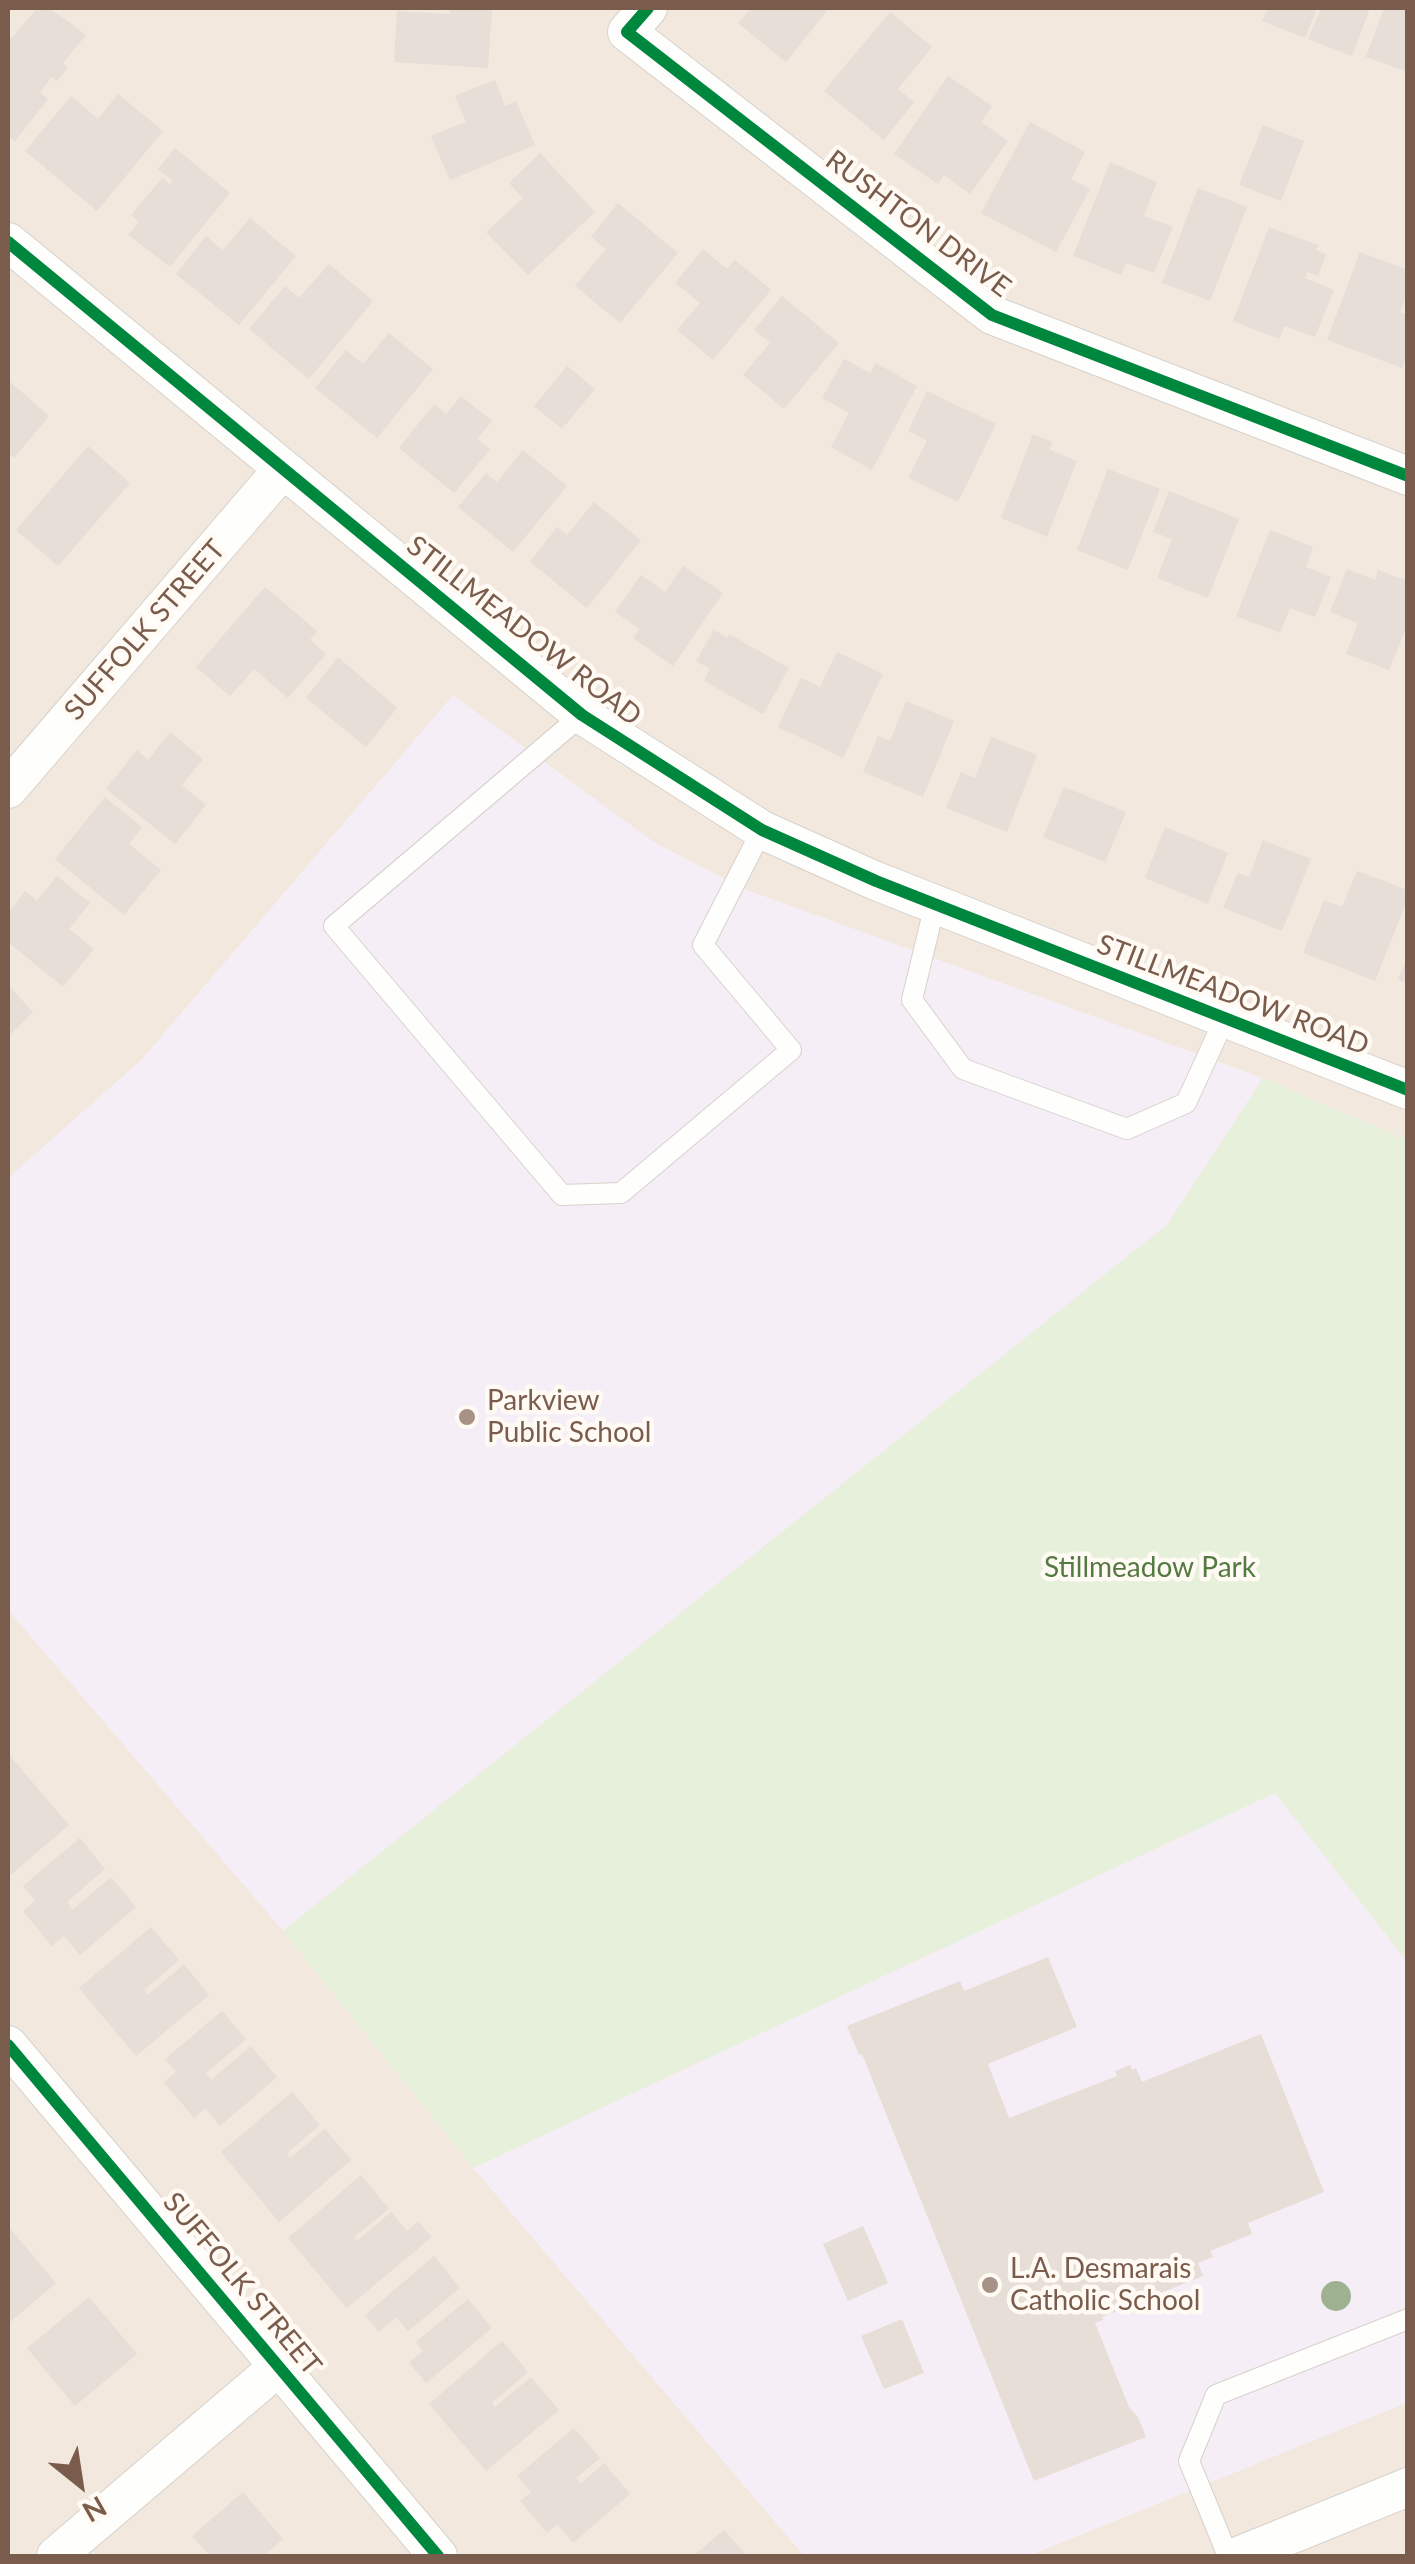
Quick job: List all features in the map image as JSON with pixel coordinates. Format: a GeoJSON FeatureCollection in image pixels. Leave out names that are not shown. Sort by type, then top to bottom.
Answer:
{"type":"FeatureCollection","features":[{"type":"Feature","properties":{"kind":"street","name":"RUSHTON DRIVE"},"geometry":{"type":"LineString","coordinates":[[648,8],[628,32],[992,315],[1408,476]]}},
{"type":"Feature","properties":{"kind":"street","name":"STILLMEADOW ROAD"},"geometry":{"type":"LineString","coordinates":[[8,242],[582,715],[762,830],[935,904],[1408,1090]]}},
{"type":"Feature","properties":{"kind":"street","name":"SUFFOLK STREET"},"geometry":{"type":"LineString","coordinates":[[8,788],[282,470]]}},
{"type":"Feature","properties":{"kind":"street","name":"SUFFOLK STREET"},"geometry":{"type":"LineString","coordinates":[[8,2045],[438,2556]]}},
{"type":"Feature","properties":{"kind":"street"},"geometry":{"type":"LineString","coordinates":[[56,2556],[278,2366]]}},
{"type":"Feature","properties":{"kind":"street"},"geometry":{"type":"LineString","coordinates":[[1238,2556],[1408,2487]]}},
{"type":"Feature","properties":{"kind":"lane"},"geometry":{"type":"LineString","coordinates":[[582,715],[334,926],[562,1194],[621,1194],[791,1050],[703,946],[762,830]]}},
{"type":"Feature","properties":{"kind":"lane"},"geometry":{"type":"LineString","coordinates":[[935,904],[912,1000],[963,1069],[1126,1128],[1186,1103],[1225,1018]]}},
{"type":"Feature","properties":{"kind":"lane"},"geometry":{"type":"LineString","coordinates":[[1228,2556],[1188,2461],[1216,2395],[1408,2319]]}},
{"type":"Feature","properties":{"kind":"shaded area"},"geometry":{"type":"Polygon","coordinates":[[[8,8],[1407,8],[1407,2556],[8,2556],[8,8]]]}},
{"type":"Feature","properties":{"kind":"shaded area","name":"Parkview Public School"},"geometry":{"type":"Polygon","coordinates":[[[453,695],[654,842],[747,890],[1263,1078],[1168,1224],[283,1931],[8,1610],[8,1178],[141,1060],[453,695]]]}},
{"type":"Feature","properties":{"kind":"shaded area","name":"L.A. Desmarais Catholic School"},"geometry":{"type":"Polygon","coordinates":[[[1275,1792],[1407,1961],[1407,2403],[1028,2556],[804,2556],[473,2168],[1275,1792]]]}},
{"type":"Feature","properties":{"kind":"green space","name":"Stillmeadow Park"},"geometry":{"type":"Polygon","coordinates":[[[1263,1078],[1407,1140],[1407,1961],[1275,1793],[473,2168],[283,1931],[1168,1224],[1263,1078]]]}},
{"type":"Feature","properties":{"kind":"building"},"geometry":{"type":"Polygon","coordinates":[[[37,8],[50,8],[86,35],[63,63],[68,67],[57,81],[52,77],[40,92],[48,99],[15,141],[8,136],[8,34],[12,38],[37,8]]]}},
{"type":"Feature","properties":{"kind":"building"},"geometry":{"type":"Polygon","coordinates":[[[449,8],[492,8],[488,68],[394,62],[397,11],[449,14],[449,8]]]}},
{"type":"Feature","properties":{"kind":"building"},"geometry":{"type":"Polygon","coordinates":[[[751,8],[829,8],[786,62],[738,23],[751,8]]]}},
{"type":"Feature","properties":{"kind":"building"},"geometry":{"type":"Polygon","coordinates":[[[1268,8],[1317,8],[1305,38],[1262,21],[1268,8]]]}},
{"type":"Feature","properties":{"kind":"building"},"geometry":{"type":"Polygon","coordinates":[[[1321,8],[1370,8],[1352,56],[1308,39],[1321,8]]]}},
{"type":"Feature","properties":{"kind":"building"},"geometry":{"type":"Polygon","coordinates":[[[1384,8],[1408,8],[1408,72],[1366,57],[1384,8]]]}},
{"type":"Feature","properties":{"kind":"building"},"geometry":{"type":"Polygon","coordinates":[[[890,12],[932,47],[898,89],[914,102],[884,140],[824,91],[890,12]]]}},
{"type":"Feature","properties":{"kind":"building"},"geometry":{"type":"Polygon","coordinates":[[[948,76],[992,106],[981,122],[1008,141],[970,194],[944,175],[938,184],[894,154],[948,76]]]}},
{"type":"Feature","properties":{"kind":"building"},"geometry":{"type":"Polygon","coordinates":[[[495,80],[505,106],[516,101],[535,145],[450,180],[431,136],[466,122],[455,96],[495,80]]]}},
{"type":"Feature","properties":{"kind":"building"},"geometry":{"type":"Polygon","coordinates":[[[118,94],[163,131],[97,211],[25,151],[71,96],[98,119],[118,94]]]}},
{"type":"Feature","properties":{"kind":"building"},"geometry":{"type":"Polygon","coordinates":[[[1030,122],[1085,152],[1071,179],[1090,189],[1056,252],[981,213],[1030,122]]]}},
{"type":"Feature","properties":{"kind":"building"},"geometry":{"type":"Polygon","coordinates":[[[1263,125],[1304,141],[1281,201],[1239,185],[1263,125]]]}},
{"type":"Feature","properties":{"kind":"building"},"geometry":{"type":"Polygon","coordinates":[[[175,148],[230,193],[170,267],[128,235],[139,222],[131,215],[162,178],[170,184],[172,180],[158,169],[175,148]]]}},
{"type":"Feature","properties":{"kind":"building"},"geometry":{"type":"Polygon","coordinates":[[[540,153],[595,212],[528,275],[486,232],[523,198],[509,183],[540,153]]]}},
{"type":"Feature","properties":{"kind":"building"},"geometry":{"type":"Polygon","coordinates":[[[1110,162],[1157,182],[1144,216],[1173,227],[1154,273],[1126,263],[1121,275],[1073,256],[1110,162]]]}},
{"type":"Feature","properties":{"kind":"building"},"geometry":{"type":"Polygon","coordinates":[[[1198,188],[1247,207],[1210,301],[1162,283],[1198,188]]]}},
{"type":"Feature","properties":{"kind":"building"},"geometry":{"type":"Polygon","coordinates":[[[618,203],[678,253],[620,323],[575,286],[606,249],[591,237],[618,203]]]}},
{"type":"Feature","properties":{"kind":"building"},"geometry":{"type":"Polygon","coordinates":[[[250,218],[296,256],[239,325],[176,274],[206,236],[223,250],[250,218]]]}},
{"type":"Feature","properties":{"kind":"building"},"geometry":{"type":"Polygon","coordinates":[[[1269,227],[1318,245],[1316,250],[1326,254],[1318,276],[1307,272],[1305,278],[1334,290],[1315,337],[1285,326],[1279,339],[1233,321],[1269,227]]]}},
{"type":"Feature","properties":{"kind":"building"},"geometry":{"type":"Polygon","coordinates":[[[703,249],[727,269],[735,260],[771,290],[713,360],[677,330],[700,303],[675,283],[703,249]]]}},
{"type":"Feature","properties":{"kind":"building"},"geometry":{"type":"Polygon","coordinates":[[[1360,252],[1408,270],[1408,293],[1400,312],[1408,315],[1408,353],[1402,368],[1327,340],[1360,252]]]}},
{"type":"Feature","properties":{"kind":"building"},"geometry":{"type":"Polygon","coordinates":[[[329,264],[373,301],[309,379],[249,329],[285,286],[299,298],[329,264]]]}},
{"type":"Feature","properties":{"kind":"building"},"geometry":{"type":"Polygon","coordinates":[[[782,296],[839,343],[784,409],[743,375],[770,343],[754,330],[782,296]]]}},
{"type":"Feature","properties":{"kind":"building"},"geometry":{"type":"Polygon","coordinates":[[[389,333],[433,369],[377,438],[315,388],[346,350],[363,364],[389,333]]]}},
{"type":"Feature","properties":{"kind":"building"},"geometry":{"type":"Polygon","coordinates":[[[844,359],[870,373],[876,363],[917,386],[872,470],[831,447],[849,413],[822,398],[844,359]]]}},
{"type":"Feature","properties":{"kind":"building"},"geometry":{"type":"Polygon","coordinates":[[[567,366],[595,389],[562,429],[534,406],[567,366]]]}},
{"type":"Feature","properties":{"kind":"building"},"geometry":{"type":"Polygon","coordinates":[[[8,380],[49,416],[14,458],[8,452],[8,380]]]}},
{"type":"Feature","properties":{"kind":"building"},"geometry":{"type":"Polygon","coordinates":[[[927,391],[996,424],[958,502],[908,478],[927,441],[908,431],[927,391]]]}},
{"type":"Feature","properties":{"kind":"building"},"geometry":{"type":"Polygon","coordinates":[[[461,396],[492,421],[477,439],[490,449],[454,493],[399,448],[434,404],[446,414],[461,396]]]}},
{"type":"Feature","properties":{"kind":"building"},"geometry":{"type":"Polygon","coordinates":[[[1033,434],[1052,442],[1050,450],[1077,461],[1047,537],[1001,518],[1033,434]]]}},
{"type":"Feature","properties":{"kind":"building"},"geometry":{"type":"Polygon","coordinates":[[[88,446],[130,483],[58,566],[16,530],[88,446]]]}},
{"type":"Feature","properties":{"kind":"building"},"geometry":{"type":"Polygon","coordinates":[[[523,450],[567,486],[513,552],[458,507],[486,473],[497,482],[523,450]]]}},
{"type":"Feature","properties":{"kind":"building"},"geometry":{"type":"Polygon","coordinates":[[[1108,469],[1160,489],[1128,570],[1077,550],[1108,469]]]}},
{"type":"Feature","properties":{"kind":"building"},"geometry":{"type":"Polygon","coordinates":[[[1169,491],[1239,519],[1208,598],[1157,578],[1172,539],[1153,532],[1169,491]]]}},
{"type":"Feature","properties":{"kind":"building"},"geometry":{"type":"Polygon","coordinates":[[[594,502],[641,540],[587,608],[530,562],[557,527],[567,535],[594,502]]]}},
{"type":"Feature","properties":{"kind":"building"},"geometry":{"type":"Polygon","coordinates":[[[1270,530],[1313,547],[1306,567],[1331,577],[1315,617],[1290,608],[1280,633],[1236,616],[1270,530]]]}},
{"type":"Feature","properties":{"kind":"building"},"geometry":{"type":"Polygon","coordinates":[[[683,566],[723,593],[673,666],[633,638],[640,629],[615,612],[641,575],[665,592],[683,566]]]}},
{"type":"Feature","properties":{"kind":"building"},"geometry":{"type":"Polygon","coordinates":[[[1347,569],[1375,580],[1378,570],[1408,581],[1408,623],[1389,670],[1346,654],[1358,623],[1330,612],[1347,569]]]}},
{"type":"Feature","properties":{"kind":"building"},"geometry":{"type":"Polygon","coordinates":[[[265,587],[317,631],[310,640],[326,654],[288,698],[254,669],[230,696],[196,667],[265,587]]]}},
{"type":"Feature","properties":{"kind":"building"},"geometry":{"type":"Polygon","coordinates":[[[714,630],[727,638],[729,634],[789,668],[763,714],[704,681],[710,669],[696,661],[714,630]]]}},
{"type":"Feature","properties":{"kind":"building"},"geometry":{"type":"Polygon","coordinates":[[[837,652],[883,674],[843,758],[778,727],[801,678],[820,687],[837,652]]]}},
{"type":"Feature","properties":{"kind":"building"},"geometry":{"type":"Polygon","coordinates":[[[338,657],[397,708],[366,747],[306,698],[338,657]]]}},
{"type":"Feature","properties":{"kind":"building"},"geometry":{"type":"Polygon","coordinates":[[[906,701],[954,721],[923,797],[863,772],[878,736],[890,741],[906,701]]]}},
{"type":"Feature","properties":{"kind":"building"},"geometry":{"type":"Polygon","coordinates":[[[170,732],[203,759],[182,785],[206,805],[175,844],[106,789],[137,750],[148,760],[170,732]]]}},
{"type":"Feature","properties":{"kind":"building"},"geometry":{"type":"Polygon","coordinates":[[[991,737],[1037,755],[1007,832],[946,808],[961,772],[975,778],[991,737]]]}},
{"type":"Feature","properties":{"kind":"building"},"geometry":{"type":"Polygon","coordinates":[[[1064,787],[1126,812],[1105,862],[1043,837],[1064,787]]]}},
{"type":"Feature","properties":{"kind":"building"},"geometry":{"type":"Polygon","coordinates":[[[105,797],[142,827],[129,844],[161,870],[124,915],[55,859],[105,797]]]}},
{"type":"Feature","properties":{"kind":"building"},"geometry":{"type":"Polygon","coordinates":[[[1165,827],[1228,853],[1208,904],[1145,878],[1165,827]]]}},
{"type":"Feature","properties":{"kind":"building"},"geometry":{"type":"Polygon","coordinates":[[[1263,840],[1311,859],[1282,931],[1223,908],[1238,873],[1249,877],[1263,840]]]}},
{"type":"Feature","properties":{"kind":"building"},"geometry":{"type":"Polygon","coordinates":[[[1357,871],[1408,890],[1375,981],[1303,953],[1324,900],[1342,907],[1357,871]]]}},
{"type":"Feature","properties":{"kind":"building"},"geometry":{"type":"Polygon","coordinates":[[[57,876],[90,903],[69,929],[94,949],[63,987],[8,942],[8,913],[25,891],[37,901],[57,876]]]}},
{"type":"Feature","properties":{"kind":"building"},"geometry":{"type":"Polygon","coordinates":[[[1408,956],[1408,983],[1398,980],[1408,956]]]}},
{"type":"Feature","properties":{"kind":"building"},"geometry":{"type":"Polygon","coordinates":[[[8,985],[33,1012],[8,1037],[8,985]]]}},
{"type":"Feature","properties":{"kind":"building"},"geometry":{"type":"Polygon","coordinates":[[[8,1758],[69,1825],[8,1877],[8,1758]]]}},
{"type":"Feature","properties":{"kind":"building"},"geometry":{"type":"Polygon","coordinates":[[[80,1838],[105,1869],[67,1902],[72,1910],[111,1877],[136,1907],[80,1955],[64,1936],[52,1946],[23,1911],[35,1901],[23,1886],[80,1838]]]}},
{"type":"Feature","properties":{"kind":"building"},"geometry":{"type":"Polygon","coordinates":[[[151,1927],[179,1960],[144,1990],[148,1995],[184,1964],[209,1995],[136,2056],[79,1988],[151,1927]]]}},
{"type":"Feature","properties":{"kind":"building"},"geometry":{"type":"Polygon","coordinates":[[[1048,1957],[1077,2027],[988,2064],[1009,2118],[1117,2076],[1115,2071],[1130,2065],[1132,2070],[1136,2068],[1142,2082],[1261,2034],[1324,2192],[1248,2223],[1252,2234],[1210,2251],[1213,2257],[1198,2263],[1203,2276],[1095,2323],[1129,2407],[1146,2437],[1034,2481],[862,2054],[859,2055],[847,2026],[960,1981],[964,1991],[1048,1957]]]}},
{"type":"Feature","properties":{"kind":"building"},"geometry":{"type":"Polygon","coordinates":[[[222,2011],[246,2039],[206,2073],[211,2080],[251,2046],[277,2077],[220,2126],[205,2108],[194,2118],[164,2082],[176,2072],[165,2059],[222,2011]]]}},
{"type":"Feature","properties":{"kind":"building"},"geometry":{"type":"Polygon","coordinates":[[[292,2092],[320,2125],[287,2153],[290,2158],[325,2129],[351,2160],[279,2222],[221,2152],[292,2092]]]}},
{"type":"Feature","properties":{"kind":"building"},"geometry":{"type":"Polygon","coordinates":[[[361,2175],[389,2209],[354,2237],[357,2241],[391,2212],[407,2231],[418,2221],[432,2237],[347,2308],[288,2238],[361,2175]]]}},
{"type":"Feature","properties":{"kind":"building"},"geometry":{"type":"Polygon","coordinates":[[[8,2226],[56,2283],[8,2324],[8,2226]]]}},
{"type":"Feature","properties":{"kind":"building"},"geometry":{"type":"Polygon","coordinates":[[[863,2226],[888,2283],[848,2301],[823,2244],[863,2226]]]}},
{"type":"Feature","properties":{"kind":"building"},"geometry":{"type":"Polygon","coordinates":[[[434,2256],[460,2288],[408,2331],[396,2317],[379,2332],[365,2315],[434,2256]]]}},
{"type":"Feature","properties":{"kind":"building"},"geometry":{"type":"Polygon","coordinates":[[[89,2297],[137,2354],[75,2406],[27,2348],[89,2297]]]}},
{"type":"Feature","properties":{"kind":"building"},"geometry":{"type":"Polygon","coordinates":[[[468,2299],[492,2328],[426,2383],[409,2362],[423,2351],[416,2342],[468,2299]]]}},
{"type":"Feature","properties":{"kind":"building"},"geometry":{"type":"Polygon","coordinates":[[[902,2319],[924,2373],[884,2389],[861,2336],[902,2319]]]}},
{"type":"Feature","properties":{"kind":"building"},"geometry":{"type":"Polygon","coordinates":[[[502,2341],[528,2372],[492,2403],[495,2407],[531,2377],[559,2410],[486,2471],[429,2404],[502,2341]]]}},
{"type":"Feature","properties":{"kind":"building"},"geometry":{"type":"Polygon","coordinates":[[[574,2428],[600,2458],[576,2478],[581,2483],[604,2463],[630,2494],[573,2543],[557,2524],[547,2533],[520,2501],[531,2492],[517,2476],[574,2428]]]}},
{"type":"Feature","properties":{"kind":"building"},"geometry":{"type":"Polygon","coordinates":[[[243,2492],[283,2539],[263,2556],[210,2556],[192,2536],[243,2492]]]}},
{"type":"Feature","properties":{"kind":"building"},"geometry":{"type":"Polygon","coordinates":[[[724,2530],[747,2556],[693,2556],[724,2530]]]}},
{"type":"Feature","properties":{"kind":"cycle path"},"geometry":{"type":"LineString","coordinates":[[648,8],[627,32],[992,315],[1408,476]]}},
{"type":"Feature","properties":{"kind":"cycle path"},"geometry":{"type":"LineString","coordinates":[[8,242],[582,715],[762,830],[876,881],[1408,1090]]}},
{"type":"Feature","properties":{"kind":"cycle path"},"geometry":{"type":"LineString","coordinates":[[8,2045],[438,2556]]}},
{"type":"Feature","properties":{"kind":"place","name":"Parkview Public School"},"geometry":{"type":"Point","coordinates":[467,1417]}},
{"type":"Feature","properties":{"kind":"place","name":"L.A. Desmarais Catholic School"},"geometry":{"type":"Point","coordinates":[990,2285]}}]}
